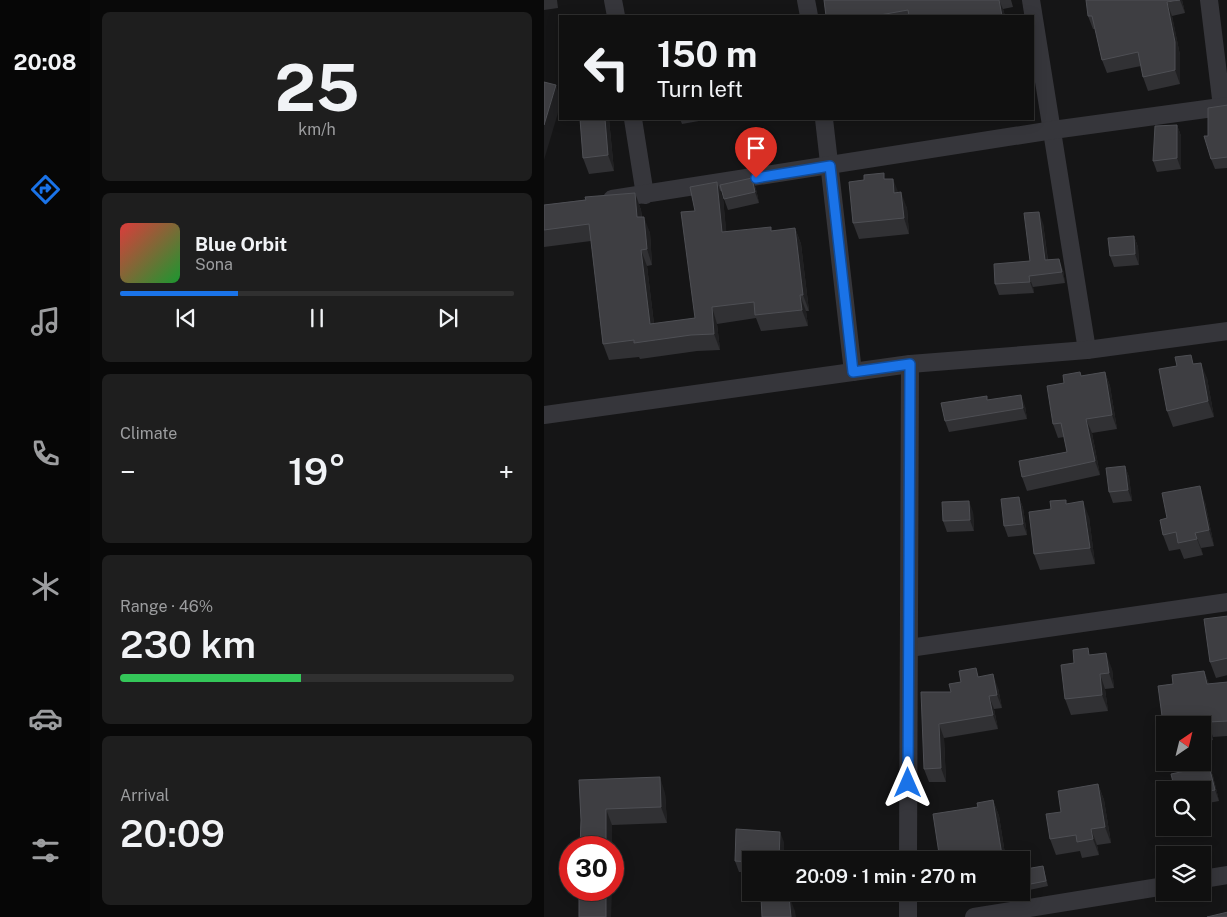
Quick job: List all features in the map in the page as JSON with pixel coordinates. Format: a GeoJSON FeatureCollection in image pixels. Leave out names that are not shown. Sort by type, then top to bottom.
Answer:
{"type":"FeatureCollection","features":[{"type":"Feature","properties":{"kind":"street"},"geometry":{"type":"LineString","coordinates":[[613,0],[616,15]]}},
{"type":"Feature","properties":{"kind":"street"},"geometry":{"type":"LineString","coordinates":[[806,0],[809,15]]}},
{"type":"Feature","properties":{"kind":"street"},"geometry":{"type":"LineString","coordinates":[[1031,0],[1034,15]]}},
{"type":"Feature","properties":{"kind":"street"},"geometry":{"type":"LineString","coordinates":[[599,200],[645,195],[1053,130],[1224,106],[1210,0]]}},
{"type":"Feature","properties":{"kind":"street"},"geometry":{"type":"LineString","coordinates":[[1034,18],[1087,350]]}},
{"type":"Feature","properties":{"kind":"street"},"geometry":{"type":"LineString","coordinates":[[633,120],[645,195]]}},
{"type":"Feature","properties":{"kind":"street"},"geometry":{"type":"LineString","coordinates":[[824,120],[853,372]]}},
{"type":"Feature","properties":{"kind":"street"},"geometry":{"type":"LineString","coordinates":[[544,415],[910,364],[1087,350],[1227,331]]}},
{"type":"Feature","properties":{"kind":"street"},"geometry":{"type":"LineString","coordinates":[[908,851],[910,364]]}},
{"type":"Feature","properties":{"kind":"street"},"geometry":{"type":"LineString","coordinates":[[909,648],[1227,602]]}},
{"type":"Feature","properties":{"kind":"street"},"geometry":{"type":"LineString","coordinates":[[1211,878],[1227,875]]}},
{"type":"Feature","properties":{"kind":"street"},"geometry":{"type":"LineString","coordinates":[[974,917],[1156,887]]}},
{"type":"Feature","properties":{"kind":"street"},"geometry":{"type":"LineString","coordinates":[[908,901],[908,917]]}},
{"type":"Feature","properties":{"kind":"building"},"geometry":{"type":"Polygon","coordinates":[[[824,0],[999,0],[1002,15],[909,15],[908,10],[880,15],[826,15],[824,0]]]}},
{"type":"Feature","properties":{"kind":"building"},"geometry":{"type":"Polygon","coordinates":[[[1086,0],[1180,0],[1167,2],[1175,42],[1175,70],[1143,77],[1138,52],[1102,60],[1092,16],[1088,16],[1086,0]]]}},
{"type":"Feature","properties":{"kind":"building"},"geometry":{"type":"Polygon","coordinates":[[[544,82],[556,85],[544,125],[544,82]]]}},
{"type":"Feature","properties":{"kind":"building"},"geometry":{"type":"Polygon","coordinates":[[[1228,105],[1228,157],[1211,159],[1204,136],[1208,136],[1208,108],[1228,105]]]}},
{"type":"Feature","properties":{"kind":"building"},"geometry":{"type":"Polygon","coordinates":[[[580,120],[605,120],[608,155],[583,158],[580,120]]]}},
{"type":"Feature","properties":{"kind":"building"},"geometry":{"type":"Polygon","coordinates":[[[1177,125],[1177,158],[1153,161],[1155,126],[1177,125]]]}},
{"type":"Feature","properties":{"kind":"building"},"geometry":{"type":"Polygon","coordinates":[[[884,173],[884,179],[893,179],[894,193],[901,192],[904,218],[853,223],[849,182],[864,180],[864,175],[884,173]]]}},
{"type":"Feature","properties":{"kind":"building"},"geometry":{"type":"Polygon","coordinates":[[[752,178],[755,192],[724,199],[720,185],[752,178]]]}},
{"type":"Feature","properties":{"kind":"building"},"geometry":{"type":"Polygon","coordinates":[[[717,182],[722,232],[771,227],[771,231],[795,228],[803,295],[800,295],[802,310],[755,315],[754,302],[712,307],[714,334],[691,335],[634,343],[634,340],[603,344],[589,224],[544,230],[544,205],[586,200],[585,197],[635,193],[637,217],[644,217],[647,249],[641,250],[650,324],[695,318],[681,212],[695,211],[690,187],[717,182]]]}},
{"type":"Feature","properties":{"kind":"building"},"geometry":{"type":"Polygon","coordinates":[[[1039,212],[1045,260],[1059,259],[1062,272],[1029,276],[1030,282],[995,284],[994,264],[1030,261],[1024,213],[1039,212]]]}},
{"type":"Feature","properties":{"kind":"building"},"geometry":{"type":"Polygon","coordinates":[[[1134,236],[1135,254],[1110,256],[1108,238],[1134,236]]]}},
{"type":"Feature","properties":{"kind":"building"},"geometry":{"type":"Polygon","coordinates":[[[1191,355],[1193,364],[1201,363],[1208,401],[1167,411],[1159,369],[1177,366],[1175,357],[1191,355]]]}},
{"type":"Feature","properties":{"kind":"building"},"geometry":{"type":"Polygon","coordinates":[[[1080,372],[1081,376],[1105,372],[1112,415],[1086,419],[1095,461],[1022,477],[1019,461],[1067,452],[1061,423],[1053,424],[1047,386],[1064,383],[1063,375],[1080,372]]]}},
{"type":"Feature","properties":{"kind":"building"},"geometry":{"type":"Polygon","coordinates":[[[1021,395],[1023,408],[945,421],[941,403],[987,396],[987,400],[1021,395]]]}},
{"type":"Feature","properties":{"kind":"building"},"geometry":{"type":"Polygon","coordinates":[[[1125,466],[1128,490],[1109,492],[1106,468],[1125,466]]]}},
{"type":"Feature","properties":{"kind":"building"},"geometry":{"type":"Polygon","coordinates":[[[1200,486],[1209,530],[1195,533],[1197,539],[1178,543],[1176,532],[1163,535],[1160,520],[1167,518],[1162,493],[1200,486]]]}},
{"type":"Feature","properties":{"kind":"building"},"geometry":{"type":"Polygon","coordinates":[[[1019,497],[1023,524],[1004,526],[1001,499],[1019,497]]]}},
{"type":"Feature","properties":{"kind":"building"},"geometry":{"type":"Polygon","coordinates":[[[1066,500],[1066,504],[1083,501],[1090,548],[1034,554],[1029,512],[1051,509],[1050,501],[1066,500]]]}},
{"type":"Feature","properties":{"kind":"building"},"geometry":{"type":"Polygon","coordinates":[[[969,501],[970,520],[943,521],[942,502],[969,501]]]}},
{"type":"Feature","properties":{"kind":"building"},"geometry":{"type":"Polygon","coordinates":[[[1228,616],[1228,658],[1210,662],[1204,619],[1228,616]]]}},
{"type":"Feature","properties":{"kind":"building"},"geometry":{"type":"Polygon","coordinates":[[[1088,648],[1089,655],[1106,653],[1109,673],[1100,674],[1102,695],[1065,699],[1061,665],[1074,663],[1073,650],[1088,648]]]}},
{"type":"Feature","properties":{"kind":"building"},"geometry":{"type":"Polygon","coordinates":[[[976,668],[978,677],[993,674],[997,695],[989,696],[993,715],[939,724],[941,768],[924,769],[921,692],[951,692],[949,684],[961,682],[959,671],[976,668]]]}},
{"type":"Feature","properties":{"kind":"building"},"geometry":{"type":"Polygon","coordinates":[[[1204,671],[1207,684],[1228,682],[1228,721],[1212,722],[1212,716],[1162,716],[1158,686],[1173,684],[1172,675],[1204,671]]]}},
{"type":"Feature","properties":{"kind":"building"},"geometry":{"type":"Polygon","coordinates":[[[1185,771],[1210,771],[1215,790],[1211,791],[1211,781],[1173,781],[1171,774],[1185,771]]]}},
{"type":"Feature","properties":{"kind":"building"},"geometry":{"type":"Polygon","coordinates":[[[660,777],[661,807],[606,809],[606,836],[580,836],[579,780],[660,777]]]}},
{"type":"Feature","properties":{"kind":"building"},"geometry":{"type":"Polygon","coordinates":[[[1098,784],[1105,827],[1091,829],[1093,839],[1077,842],[1076,835],[1050,839],[1046,814],[1061,812],[1058,791],[1098,784]]]}},
{"type":"Feature","properties":{"kind":"building"},"geometry":{"type":"Polygon","coordinates":[[[993,800],[1001,851],[939,851],[933,814],[978,807],[977,803],[993,800]]]}},
{"type":"Feature","properties":{"kind":"building"},"geometry":{"type":"Polygon","coordinates":[[[736,829],[780,832],[779,851],[742,851],[742,861],[735,861],[736,829]]]}},
{"type":"Feature","properties":{"kind":"building"},"geometry":{"type":"Polygon","coordinates":[[[1043,866],[1046,881],[1030,884],[1030,868],[1043,866]]]}},
{"type":"Feature","properties":{"kind":"building"},"geometry":{"type":"Polygon","coordinates":[[[579,901],[606,901],[606,917],[579,917],[579,901]]]}},
{"type":"Feature","properties":{"kind":"building"},"geometry":{"type":"Polygon","coordinates":[[[761,901],[789,901],[791,917],[762,917],[761,901]]]}},
{"type":"Feature","properties":{"kind":"building"},"geometry":{"type":"Polygon","coordinates":[[[1228,912],[1228,917],[1207,917],[1228,912]]]}},
{"type":"Feature","properties":{"kind":"route"},"geometry":{"type":"LineString","coordinates":[[756,178],[830,166],[853,372],[910,364],[908,783]]}}]}
